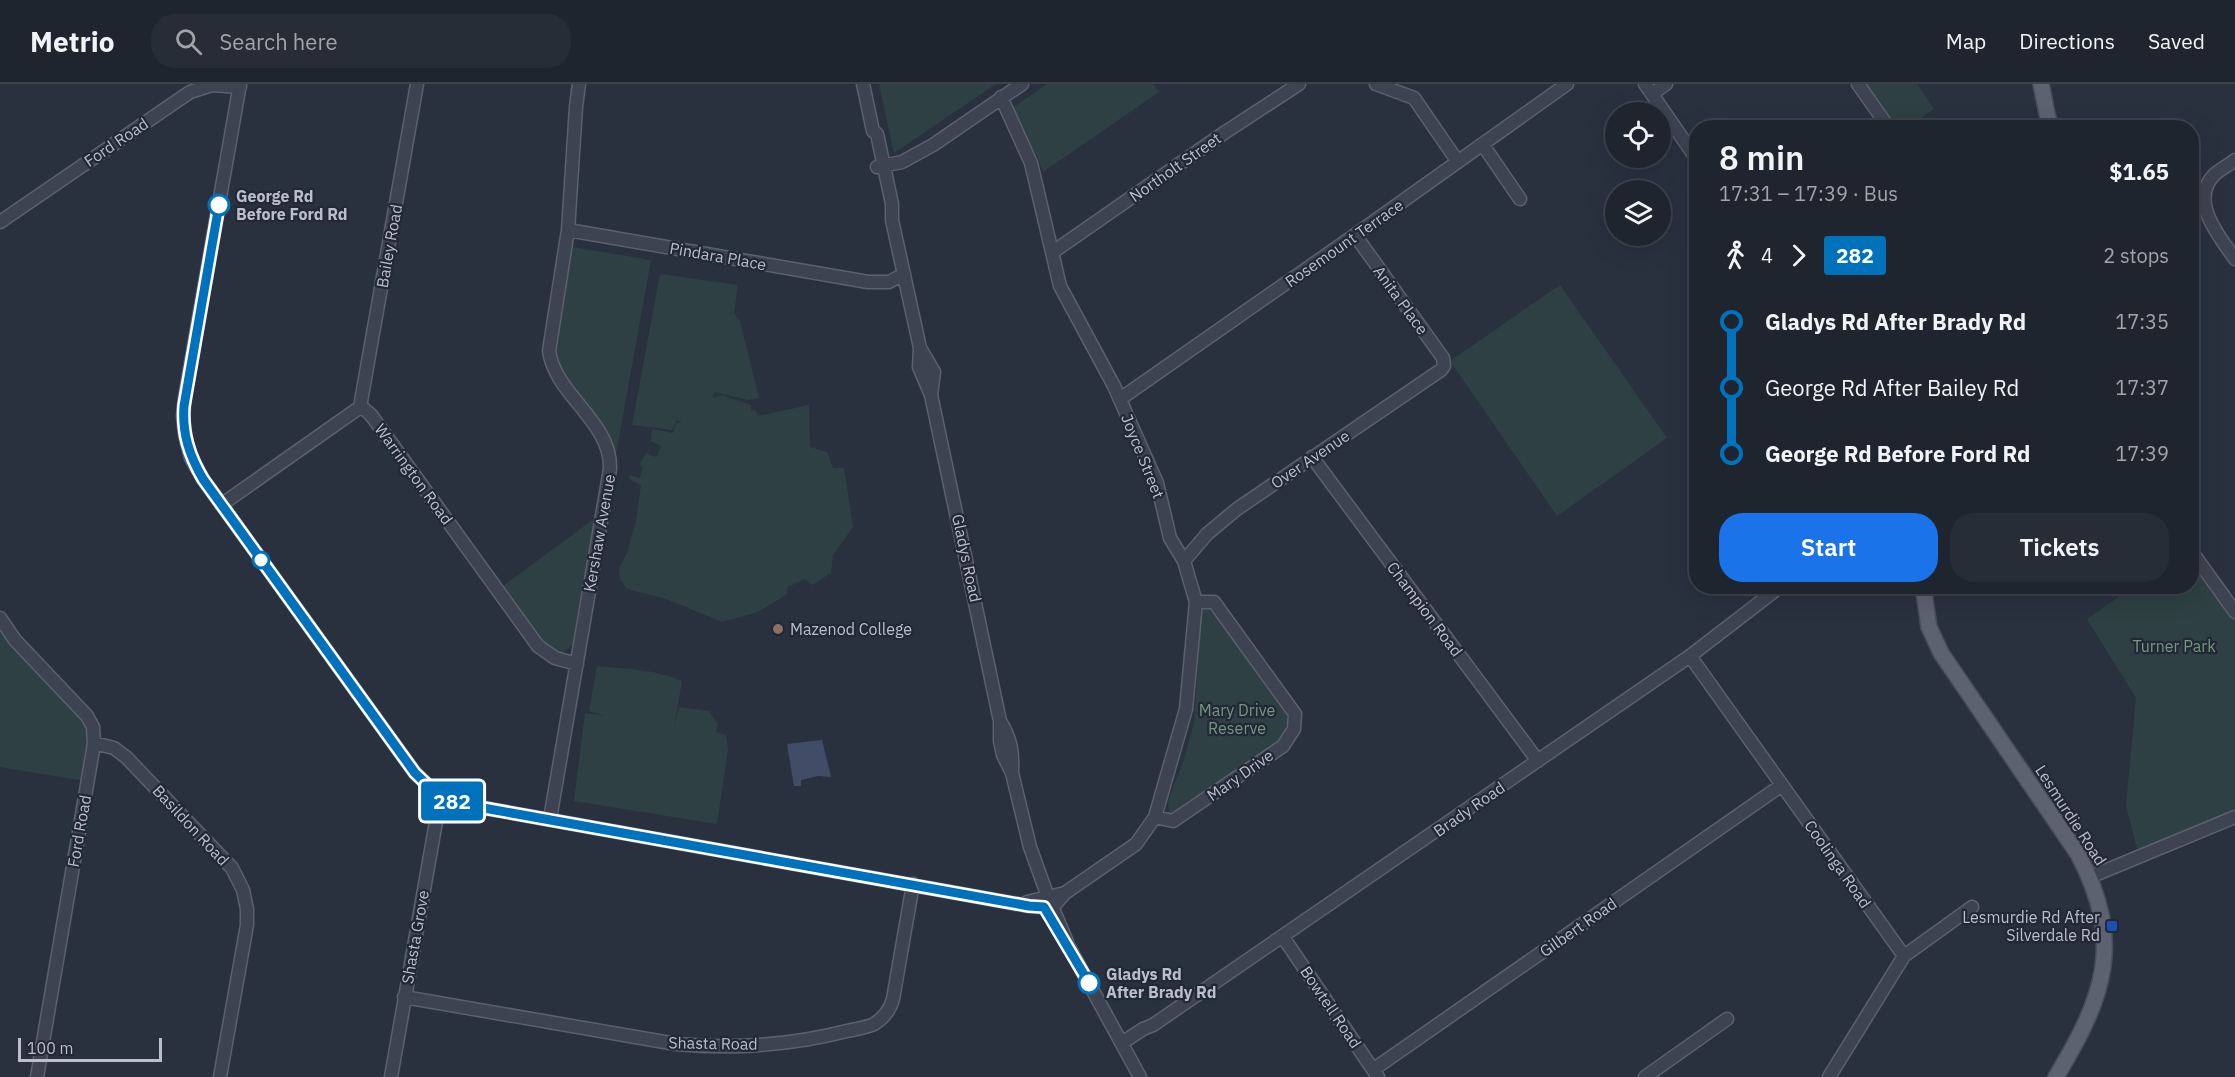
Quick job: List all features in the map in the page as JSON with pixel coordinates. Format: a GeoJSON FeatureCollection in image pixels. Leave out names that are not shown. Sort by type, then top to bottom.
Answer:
{"type":"FeatureCollection","features":[{"type":"Feature","properties":{"kind":"main road"},"geometry":{"type":"LineString","coordinates":[[2041,84],[2048,120]]}},
{"type":"Feature","properties":{"kind":"main road","name":"Lesmurdie Road"},"geometry":{"type":"LineString","coordinates":[[1924,594],[1929,627],[1941,653],[2067,837],[2090,877],[2102,914],[2103,958],[2100,984],[2094,1006],[2086,1025],[2056,1077]]}},
{"type":"Feature","properties":{"kind":"street","name":"Bailey Road"},"geometry":{"type":"LineString","coordinates":[[360,407],[417,84]]}},
{"type":"Feature","properties":{"kind":"street","name":"Kershaw Avenue"},"geometry":{"type":"LineString","coordinates":[[550,819],[611,462],[607,445],[557,373],[550,359],[551,331],[568,230],[579,84]]}},
{"type":"Feature","properties":{"kind":"street","name":"Gladys Road"},"geometry":{"type":"LineString","coordinates":[[863,84],[873,131],[877,134],[880,166],[892,204],[892,220],[920,348],[919,368],[931,395],[1000,722],[1010,737],[1013,753],[1012,773],[1030,847],[1032,870],[1046,902],[1140,1077]]}},
{"type":"Feature","properties":{"kind":"street"},"geometry":{"type":"LineString","coordinates":[[880,166],[902,162],[933,144],[1022,84]]}},
{"type":"Feature","properties":{"kind":"street","name":"Northolt Street"},"geometry":{"type":"LineString","coordinates":[[1053,252],[1224,133],[1299,84]]}},
{"type":"Feature","properties":{"kind":"street"},"geometry":{"type":"LineString","coordinates":[[1376,84],[1414,99],[1458,162]]}},
{"type":"Feature","properties":{"kind":"street","name":"Rosemount Terrace"},"geometry":{"type":"LineString","coordinates":[[1120,399],[1567,84]]}},
{"type":"Feature","properties":{"kind":"street"},"geometry":{"type":"LineString","coordinates":[[1666,84],[1648,89],[1689,148]]}},
{"type":"Feature","properties":{"kind":"street"},"geometry":{"type":"LineString","coordinates":[[1858,84],[1883,120]]}},
{"type":"Feature","properties":{"kind":"street","name":"Ford Road"},"geometry":{"type":"LineString","coordinates":[[0,222],[190,92],[212,85],[240,85]]}},
{"type":"Feature","properties":{"kind":"street"},"geometry":{"type":"LineString","coordinates":[[240,85],[183,416],[191,458],[221,505],[408,765],[429,787],[445,798],[467,805],[1023,904],[1046,902]]}},
{"type":"Feature","properties":{"kind":"street","name":"Joyce Street"},"geometry":{"type":"LineString","coordinates":[[1001,97],[1031,163],[1060,286],[1120,399],[1158,483],[1170,538],[1184,561],[1196,602],[1186,709],[1155,817],[1136,844],[1065,893],[1046,902]]}},
{"type":"Feature","properties":{"kind":"street"},"geometry":{"type":"LineString","coordinates":[[884,182],[927,153],[933,144]]}},
{"type":"Feature","properties":{"kind":"street"},"geometry":{"type":"LineString","coordinates":[[1483,145],[1520,199]]}},
{"type":"Feature","properties":{"kind":"street"},"geometry":{"type":"LineString","coordinates":[[2235,160],[2214,175],[2205,188],[2205,212],[2235,259]]}},
{"type":"Feature","properties":{"kind":"street","name":"Pindara Place"},"geometry":{"type":"LineString","coordinates":[[568,230],[868,282],[889,282],[904,274]]}},
{"type":"Feature","properties":{"kind":"street","name":"Anita Place"},"geometry":{"type":"LineString","coordinates":[[1355,235],[1443,358],[1444,366]]}},
{"type":"Feature","properties":{"kind":"street","name":"Pindara Place"},"geometry":{"type":"LineString","coordinates":[[868,282],[881,287],[908,289]]}},
{"type":"Feature","properties":{"kind":"street","name":"Over Avenue"},"geometry":{"type":"LineString","coordinates":[[1184,561],[1219,523],[1444,366]]}},
{"type":"Feature","properties":{"kind":"street"},"geometry":{"type":"LineString","coordinates":[[221,505],[360,407]]}},
{"type":"Feature","properties":{"kind":"street","name":"Warrington Road"},"geometry":{"type":"LineString","coordinates":[[360,407],[371,415],[538,646],[555,658],[577,663]]}},
{"type":"Feature","properties":{"kind":"street","name":"Champion Road"},"geometry":{"type":"LineString","coordinates":[[1312,458],[1538,761]]}},
{"type":"Feature","properties":{"kind":"street"},"geometry":{"type":"LineString","coordinates":[[2199,562],[2235,612]]}},
{"type":"Feature","properties":{"kind":"street","name":"Brady Road"},"geometry":{"type":"LineString","coordinates":[[1124,1047],[1145,1037],[1154,1025],[1690,656],[1770,594]]}},
{"type":"Feature","properties":{"kind":"street","name":"Mary Drive"},"geometry":{"type":"LineString","coordinates":[[1155,817],[1173,821],[1283,746],[1294,729],[1295,714],[1214,602],[1196,602]]}},
{"type":"Feature","properties":{"kind":"street","name":"Ford Road"},"geometry":{"type":"LineString","coordinates":[[0,618],[15,640],[87,716],[93,727],[94,743],[37,1077]]}},
{"type":"Feature","properties":{"kind":"street","name":"Coolinga Road"},"geometry":{"type":"LineString","coordinates":[[1690,656],[1904,956]]}},
{"type":"Feature","properties":{"kind":"street","name":"Basildon Road"},"geometry":{"type":"LineString","coordinates":[[94,743],[114,748],[126,757],[228,863],[243,890],[247,909],[247,925],[220,1077]]}},
{"type":"Feature","properties":{"kind":"street","name":"Gilbert Road"},"geometry":{"type":"LineString","coordinates":[[1376,1073],[1782,785]]}},
{"type":"Feature","properties":{"kind":"street","name":"Shasta Grove"},"geometry":{"type":"LineString","coordinates":[[391,1077],[437,816],[445,798]]}},
{"type":"Feature","properties":{"kind":"street"},"geometry":{"type":"LineString","coordinates":[[2090,877],[2235,817]]}},
{"type":"Feature","properties":{"kind":"street","name":"Shasta Road"},"geometry":{"type":"LineString","coordinates":[[404,998],[676,1044],[707,1046],[764,1044],[822,1037],[869,1026],[888,1011],[893,999],[913,884]]}},
{"type":"Feature","properties":{"kind":"street"},"geometry":{"type":"LineString","coordinates":[[1829,1077],[1904,956],[1972,907]]}},
{"type":"Feature","properties":{"kind":"street","name":"Bowtell Road"},"geometry":{"type":"LineString","coordinates":[[1284,937],[1376,1073]]}},
{"type":"Feature","properties":{"kind":"street"},"geometry":{"type":"LineString","coordinates":[[1645,1077],[1727,1019]]}},
{"type":"Feature","properties":{"kind":"green space"},"geometry":{"type":"Polygon","coordinates":[[[879,84],[996,84],[894,153],[879,84]]]}},
{"type":"Feature","properties":{"kind":"green space"},"geometry":{"type":"Polygon","coordinates":[[[1047,84],[1153,84],[1159,92],[1043,172],[1036,153],[1008,111],[1047,84]]]}},
{"type":"Feature","properties":{"kind":"green space"},"geometry":{"type":"Polygon","coordinates":[[[1852,84],[1917,84],[1934,109],[1918,120],[1877,120],[1852,84]]]}},
{"type":"Feature","properties":{"kind":"green space"},"geometry":{"type":"Polygon","coordinates":[[[572,247],[651,260],[615,460],[551,361],[572,247]]]}},
{"type":"Feature","properties":{"kind":"green space"},"geometry":{"type":"Polygon","coordinates":[[[660,274],[738,285],[734,313],[740,321],[759,398],[747,400],[715,392],[712,398],[722,395],[751,405],[751,411],[755,410],[758,416],[809,405],[810,447],[827,452],[833,468],[844,468],[853,527],[833,555],[831,573],[812,585],[805,579],[788,587],[786,595],[758,612],[722,622],[666,599],[627,589],[620,579],[619,568],[627,553],[636,521],[641,485],[629,479],[630,475],[640,478],[643,467],[639,465],[646,453],[656,457],[661,446],[651,441],[652,429],[673,433],[676,423],[682,422],[677,420],[672,430],[632,425],[660,274]]]}},
{"type":"Feature","properties":{"kind":"green space"},"geometry":{"type":"Polygon","coordinates":[[[1560,285],[1667,438],[1557,516],[1450,361],[1560,285]]]}},
{"type":"Feature","properties":{"kind":"green space"},"geometry":{"type":"Polygon","coordinates":[[[594,519],[572,645],[564,654],[555,652],[537,637],[500,588],[594,519]]]}},
{"type":"Feature","properties":{"kind":"green space","name":"Turner Park"},"geometry":{"type":"Polygon","coordinates":[[[2199,562],[2235,612],[2235,813],[2139,856],[2126,806],[2136,698],[2087,619],[2123,594],[2199,594],[2199,562]]]}},
{"type":"Feature","properties":{"kind":"green space","name":"Mary Drive Reserve"},"geometry":{"type":"Polygon","coordinates":[[[1206,607],[1211,609],[1217,617],[1287,716],[1289,725],[1282,739],[1175,814],[1169,813],[1168,801],[1184,759],[1194,723],[1201,617],[1206,607]]]}},
{"type":"Feature","properties":{"kind":"green space"},"geometry":{"type":"Polygon","coordinates":[[[0,630],[84,722],[88,736],[88,749],[83,777],[79,780],[0,767],[0,630]]]}},
{"type":"Feature","properties":{"kind":"green space"},"geometry":{"type":"Polygon","coordinates":[[[597,666],[651,672],[682,681],[674,727],[679,707],[709,711],[718,724],[716,732],[726,735],[728,750],[717,824],[574,801],[585,713],[605,716],[589,711],[597,666]]]}},
{"type":"Feature","properties":{"kind":"water"},"geometry":{"type":"Polygon","coordinates":[[[822,740],[831,777],[818,776],[801,780],[801,786],[794,786],[787,744],[822,740]]]}},
{"type":"Feature","properties":{"kind":"bus line","name":"282"},"geometry":{"type":"LineString","coordinates":[[219,205],[184,406],[183,426],[191,458],[203,479],[359,698],[421,780],[445,798],[467,805],[1044,907],[1067,942],[1089,983]]}},
{"type":"Feature","properties":{"kind":"place","name":"George Rd Before Ford Rd"},"geometry":{"type":"Point","coordinates":[219,205]}},
{"type":"Feature","properties":{"kind":"place","name":"Mazenod College"},"geometry":{"type":"Point","coordinates":[778,629]}},
{"type":"Feature","properties":{"kind":"place","name":"Lesmurdie Rd After Silverdale Rd"},"geometry":{"type":"Point","coordinates":[2112,926]}},
{"type":"Feature","properties":{"kind":"place","name":"Gladys Rd After Brady Rd"},"geometry":{"type":"Point","coordinates":[1089,983]}}]}
